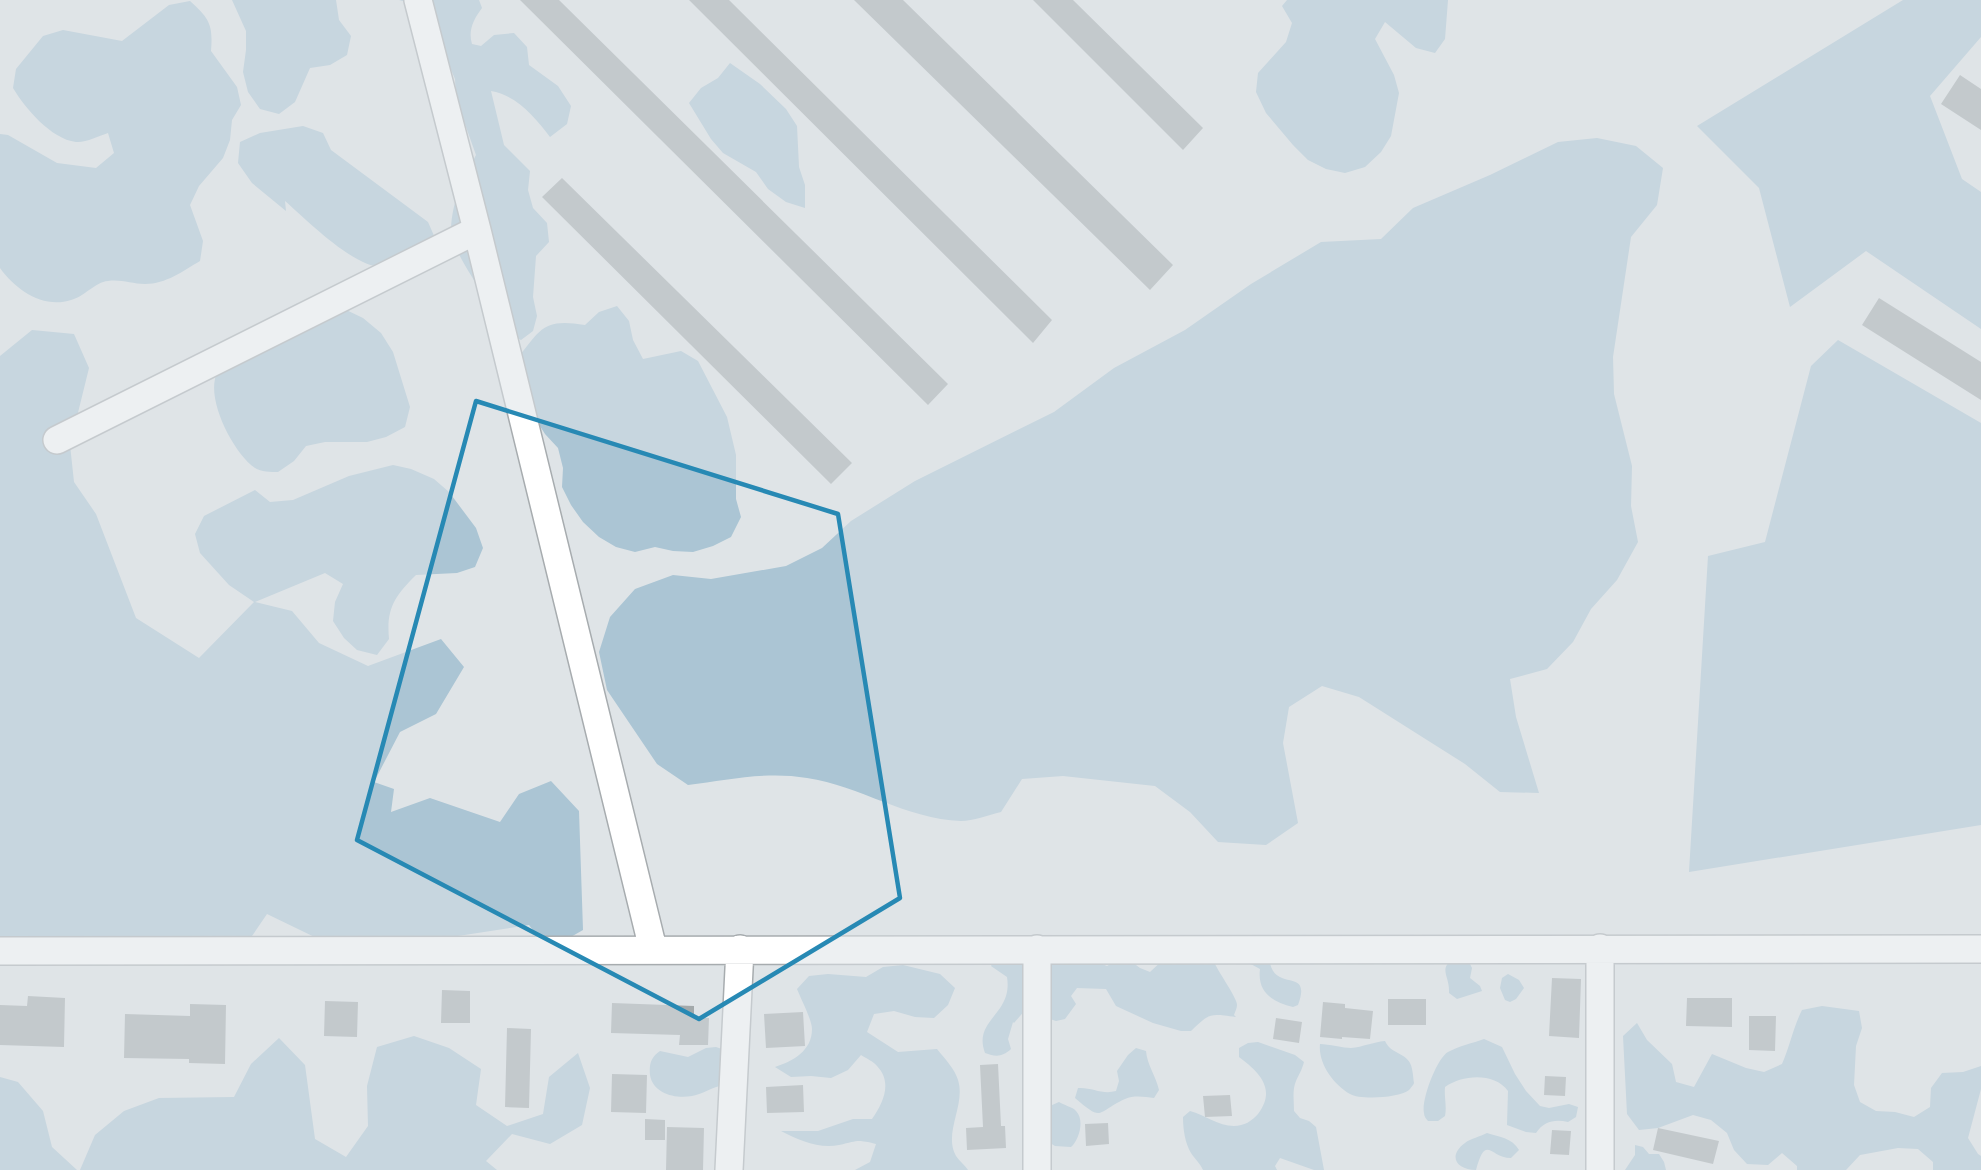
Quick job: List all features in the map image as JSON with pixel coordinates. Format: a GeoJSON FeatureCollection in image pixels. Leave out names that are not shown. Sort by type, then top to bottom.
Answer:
{"type":"FeatureCollection","features":[{"type":"Feature","properties":{"kind":"street"},"geometry":{"type":"LineString","coordinates":[[418,0],[477,230],[653,949]]}},
{"type":"Feature","properties":{"kind":"street"},"geometry":{"type":"LineString","coordinates":[[57,440],[477,230]]}},
{"type":"Feature","properties":{"kind":"street"},"geometry":{"type":"LineString","coordinates":[[1600,948],[1600,1170]]}},
{"type":"Feature","properties":{"kind":"street"},"geometry":{"type":"LineString","coordinates":[[729,1170],[740,949]]}},
{"type":"Feature","properties":{"kind":"street"},"geometry":{"type":"LineString","coordinates":[[1037,949],[1037,1170]]}},
{"type":"Feature","properties":{"kind":"street"},"geometry":{"type":"LineString","coordinates":[[0,951],[1981,949]]}},
{"type":"Feature","properties":{"kind":"highlighted area"},"geometry":{"type":"Polygon","coordinates":[[[476,401],[838,514],[900,898],[699,1019],[357,840],[476,401]]]}},
{"type":"Feature","properties":{"kind":"shaded area"},"geometry":{"type":"Polygon","coordinates":[[[232,0],[336,0],[339,20],[351,36],[347,55],[330,65],[310,68],[295,102],[279,114],[260,109],[248,92],[243,72],[246,31],[232,0]]]}},
{"type":"Feature","properties":{"kind":"shaded area"},"geometry":{"type":"Polygon","coordinates":[[[399,0],[479,0],[482,8],[472,26],[472,44],[481,46],[494,35],[514,33],[527,47],[529,65],[558,86],[571,106],[567,124],[550,137],[517,102],[491,91],[504,145],[530,171],[528,190],[533,208],[547,223],[549,242],[536,256],[533,297],[537,316],[533,331],[521,340],[511,335],[486,299],[466,267],[453,240],[451,230],[456,200],[476,155],[456,99],[455,79],[438,39],[414,4],[399,0]]]}},
{"type":"Feature","properties":{"kind":"shaded area"},"geometry":{"type":"Polygon","coordinates":[[[1287,0],[1448,0],[1445,39],[1435,53],[1416,48],[1385,22],[1375,39],[1394,75],[1399,93],[1391,136],[1381,152],[1365,167],[1345,173],[1326,169],[1308,160],[1266,113],[1256,92],[1258,73],[1286,42],[1292,23],[1282,6],[1287,0]]]}},
{"type":"Feature","properties":{"kind":"shaded area"},"geometry":{"type":"Polygon","coordinates":[[[1903,0],[1981,0],[1981,37],[1930,96],[1962,179],[1981,192],[1981,329],[1866,251],[1790,307],[1759,188],[1697,126],[1903,0]]]}},
{"type":"Feature","properties":{"kind":"shaded area"},"geometry":{"type":"Polygon","coordinates":[[[190,1],[209,23],[211,51],[237,87],[241,105],[232,120],[230,140],[223,158],[199,186],[190,205],[203,241],[200,261],[160,282],[140,284],[103,282],[76,298],[61,302],[40,300],[31,296],[14,284],[0,268],[0,134],[8,135],[57,163],[96,168],[114,153],[108,133],[76,142],[67,140],[48,129],[24,104],[13,88],[16,69],[43,36],[63,30],[122,41],[169,5],[190,1]]]}},
{"type":"Feature","properties":{"kind":"shaded area"},"geometry":{"type":"Polygon","coordinates":[[[730,63],[760,84],[786,109],[797,126],[799,167],[805,185],[805,208],[786,202],[768,189],[756,172],[723,153],[711,139],[689,103],[701,88],[718,78],[730,63]]]}},
{"type":"Feature","properties":{"kind":"shaded area"},"geometry":{"type":"Polygon","coordinates":[[[303,126],[323,133],[331,150],[428,222],[435,238],[387,266],[371,265],[345,252],[285,201],[286,211],[252,183],[238,163],[240,142],[260,133],[303,126]]]}},
{"type":"Feature","properties":{"kind":"shaded area"},"geometry":{"type":"Polygon","coordinates":[[[1597,138],[1636,146],[1663,168],[1657,205],[1631,237],[1613,357],[1614,394],[1632,466],[1631,506],[1638,542],[1617,580],[1591,609],[1573,642],[1547,669],[1510,679],[1516,717],[1539,793],[1500,792],[1465,764],[1359,697],[1322,686],[1289,707],[1283,743],[1298,823],[1266,845],[1218,842],[1190,812],[1155,786],[1063,776],[1022,779],[1001,812],[966,821],[941,819],[902,809],[827,782],[807,778],[777,775],[688,785],[657,764],[607,690],[599,652],[610,617],[635,589],[673,575],[711,579],[786,566],[822,548],[851,521],[915,481],[1054,412],[1114,368],[1185,330],[1251,284],[1321,242],[1381,239],[1413,208],[1490,175],[1558,142],[1597,138]]]}},
{"type":"Feature","properties":{"kind":"shaded area"},"geometry":{"type":"Polygon","coordinates":[[[298,303],[340,307],[363,318],[381,333],[393,352],[410,407],[405,427],[386,437],[367,442],[325,442],[306,446],[294,461],[278,472],[263,471],[247,461],[225,428],[216,402],[215,379],[222,365],[253,340],[259,323],[298,303]]]}},
{"type":"Feature","properties":{"kind":"shaded area"},"geometry":{"type":"Polygon","coordinates":[[[617,306],[629,321],[633,340],[643,359],[681,351],[698,361],[727,417],[736,455],[736,499],[741,517],[731,537],[713,546],[693,552],[655,547],[635,552],[616,547],[599,537],[583,522],[571,505],[562,487],[563,468],[558,448],[545,434],[533,415],[517,359],[544,328],[560,323],[585,325],[599,312],[617,306]]]}},
{"type":"Feature","properties":{"kind":"shaded area"},"geometry":{"type":"Polygon","coordinates":[[[32,330],[74,334],[89,368],[70,445],[74,482],[96,514],[136,618],[199,658],[254,602],[229,585],[200,553],[195,534],[204,516],[255,490],[270,502],[293,500],[349,476],[393,465],[411,469],[434,479],[449,492],[476,528],[483,548],[475,567],[457,573],[416,575],[397,596],[389,619],[389,639],[377,655],[357,650],[344,638],[333,621],[335,602],[343,584],[325,573],[255,602],[292,611],[319,643],[368,666],[441,639],[464,667],[436,714],[400,732],[374,782],[394,789],[391,812],[430,798],[500,822],[519,794],[551,781],[579,811],[583,930],[548,950],[529,925],[419,942],[329,944],[267,914],[252,936],[163,942],[32,936],[0,946],[0,356],[32,330]]]}},
{"type":"Feature","properties":{"kind":"shaded area"},"geometry":{"type":"Polygon","coordinates":[[[1838,340],[1981,423],[1981,825],[1689,872],[1708,556],[1765,542],[1811,366],[1838,340]]]}},
{"type":"Feature","properties":{"kind":"shaded area"},"geometry":{"type":"Polygon","coordinates":[[[1052,955],[1097,962],[1107,966],[1124,956],[1140,968],[1150,972],[1165,958],[1215,964],[1236,1002],[1234,1015],[1236,1017],[1220,1015],[1207,1017],[1191,1031],[1181,1031],[1153,1023],[1116,1006],[1106,989],[1077,988],[1071,996],[1076,1004],[1065,1019],[1056,1021],[1047,1018],[1051,974],[1049,964],[1052,955]]]}},
{"type":"Feature","properties":{"kind":"shaded area"},"geometry":{"type":"Polygon","coordinates":[[[996,957],[1014,959],[1031,972],[1033,1001],[1013,1022],[1008,1039],[1011,1049],[1005,1054],[996,1056],[985,1053],[983,1036],[985,1029],[1003,1004],[1007,991],[1007,977],[991,966],[996,957]]]}},
{"type":"Feature","properties":{"kind":"shaded area"},"geometry":{"type":"Polygon","coordinates":[[[1455,958],[1468,960],[1472,968],[1470,978],[1480,986],[1482,991],[1457,999],[1449,993],[1445,969],[1455,958]]]}},
{"type":"Feature","properties":{"kind":"shaded area"},"geometry":{"type":"Polygon","coordinates":[[[1247,962],[1270,963],[1273,972],[1297,983],[1301,993],[1298,1005],[1293,1007],[1286,1005],[1268,995],[1261,984],[1260,969],[1247,962]]]}},
{"type":"Feature","properties":{"kind":"shaded area"},"geometry":{"type":"Polygon","coordinates":[[[903,965],[940,974],[955,988],[948,1005],[934,1018],[915,1017],[894,1011],[874,1014],[867,1032],[898,1052],[937,1049],[949,1064],[957,1076],[960,1090],[953,1128],[953,1147],[956,1156],[968,1170],[855,1170],[870,1162],[876,1144],[857,1141],[831,1146],[816,1145],[781,1131],[818,1131],[853,1119],[872,1119],[885,1093],[885,1079],[882,1073],[874,1063],[861,1055],[848,1070],[831,1078],[791,1077],[775,1067],[800,1054],[811,1037],[810,1020],[797,989],[809,976],[828,974],[866,977],[883,967],[903,965]]]}},
{"type":"Feature","properties":{"kind":"shaded area"},"geometry":{"type":"Polygon","coordinates":[[[1508,974],[1519,980],[1524,988],[1516,999],[1510,1002],[1505,1000],[1500,988],[1502,978],[1508,974]]]}},
{"type":"Feature","properties":{"kind":"shaded area"},"geometry":{"type":"Polygon","coordinates":[[[1822,1006],[1859,1011],[1862,1028],[1856,1046],[1854,1085],[1860,1102],[1876,1111],[1895,1112],[1914,1117],[1930,1107],[1931,1088],[1942,1073],[1963,1072],[1981,1066],[1981,1089],[1968,1138],[1981,1156],[1981,1170],[1933,1170],[1933,1162],[1918,1149],[1898,1148],[1860,1155],[1846,1170],[1797,1170],[1797,1166],[1782,1153],[1768,1165],[1747,1164],[1734,1150],[1727,1133],[1711,1120],[1693,1115],[1658,1128],[1639,1130],[1627,1114],[1623,1036],[1637,1023],[1647,1040],[1672,1064],[1676,1082],[1694,1087],[1712,1054],[1746,1068],[1764,1072],[1782,1064],[1802,1010],[1822,1006]]]}},
{"type":"Feature","properties":{"kind":"shaded area"},"geometry":{"type":"Polygon","coordinates":[[[414,1036],[449,1048],[481,1069],[476,1105],[507,1126],[543,1114],[549,1077],[578,1053],[590,1088],[582,1125],[550,1144],[512,1134],[486,1161],[497,1170],[80,1170],[95,1135],[124,1111],[159,1098],[234,1097],[251,1064],[279,1038],[305,1065],[315,1139],[346,1157],[368,1126],[367,1086],[377,1047],[414,1036]]]}},
{"type":"Feature","properties":{"kind":"shaded area"},"geometry":{"type":"Polygon","coordinates":[[[1484,1039],[1502,1047],[1515,1074],[1540,1106],[1549,1108],[1569,1104],[1578,1107],[1576,1117],[1568,1122],[1550,1122],[1536,1133],[1507,1125],[1508,1091],[1495,1081],[1478,1077],[1460,1080],[1445,1087],[1445,1116],[1438,1121],[1428,1121],[1424,1114],[1425,1099],[1439,1062],[1448,1052],[1484,1039]]]}},
{"type":"Feature","properties":{"kind":"shaded area"},"geometry":{"type":"Polygon","coordinates":[[[1385,1041],[1411,1065],[1414,1083],[1404,1093],[1370,1097],[1350,1094],[1333,1079],[1321,1058],[1320,1044],[1351,1048],[1385,1041]]]}},
{"type":"Feature","properties":{"kind":"shaded area"},"geometry":{"type":"Polygon","coordinates":[[[1258,1042],[1295,1055],[1304,1062],[1294,1088],[1294,1111],[1300,1118],[1316,1127],[1324,1170],[1314,1170],[1280,1158],[1275,1166],[1277,1170],[1203,1170],[1191,1153],[1183,1126],[1183,1117],[1190,1111],[1222,1124],[1234,1126],[1248,1123],[1258,1114],[1266,1097],[1266,1089],[1259,1075],[1239,1057],[1239,1048],[1248,1043],[1258,1042]]]}},
{"type":"Feature","properties":{"kind":"shaded area"},"geometry":{"type":"Polygon","coordinates":[[[716,1047],[725,1050],[724,1085],[696,1095],[679,1097],[660,1091],[652,1081],[650,1064],[660,1051],[688,1057],[706,1048],[716,1047]]]}},
{"type":"Feature","properties":{"kind":"shaded area"},"geometry":{"type":"Polygon","coordinates":[[[1136,1048],[1146,1051],[1159,1090],[1154,1098],[1128,1098],[1096,1113],[1075,1098],[1078,1088],[1116,1091],[1119,1081],[1117,1071],[1136,1048]]]}},
{"type":"Feature","properties":{"kind":"shaded area"},"geometry":{"type":"Polygon","coordinates":[[[0,1077],[18,1082],[43,1111],[52,1147],[77,1170],[0,1170],[0,1077]]]}},
{"type":"Feature","properties":{"kind":"shaded area"},"geometry":{"type":"Polygon","coordinates":[[[1059,1102],[1075,1110],[1079,1115],[1078,1135],[1071,1147],[1055,1146],[1047,1141],[1050,1106],[1059,1102]]]}},
{"type":"Feature","properties":{"kind":"shaded area"},"geometry":{"type":"Polygon","coordinates":[[[1487,1133],[1509,1140],[1519,1150],[1511,1158],[1486,1150],[1476,1170],[1459,1165],[1456,1153],[1460,1148],[1467,1141],[1487,1133]]]}},
{"type":"Feature","properties":{"kind":"shaded area"},"geometry":{"type":"Polygon","coordinates":[[[1635,1145],[1643,1147],[1649,1154],[1659,1154],[1666,1170],[1625,1170],[1635,1155],[1635,1145]]]}},
{"type":"Feature","properties":{"kind":"building"},"geometry":{"type":"Polygon","coordinates":[[[520,0],[559,0],[948,384],[928,405],[520,0]]]}},
{"type":"Feature","properties":{"kind":"building"},"geometry":{"type":"Polygon","coordinates":[[[689,0],[729,0],[1052,320],[1033,343],[689,0]]]}},
{"type":"Feature","properties":{"kind":"building"},"geometry":{"type":"Polygon","coordinates":[[[854,0],[903,0],[1173,265],[1150,290],[854,0]]]}},
{"type":"Feature","properties":{"kind":"building"},"geometry":{"type":"Polygon","coordinates":[[[1033,0],[1073,0],[1203,128],[1183,150],[1033,0]]]}},
{"type":"Feature","properties":{"kind":"building"},"geometry":{"type":"Polygon","coordinates":[[[1960,75],[1981,89],[1981,130],[1941,104],[1960,75]]]}},
{"type":"Feature","properties":{"kind":"building"},"geometry":{"type":"Polygon","coordinates":[[[562,178],[852,463],[831,484],[542,197],[562,178]]]}},
{"type":"Feature","properties":{"kind":"building"},"geometry":{"type":"Polygon","coordinates":[[[1879,298],[1981,362],[1981,400],[1862,325],[1879,298]]]}},
{"type":"Feature","properties":{"kind":"building"},"geometry":{"type":"Polygon","coordinates":[[[1552,978],[1581,979],[1579,1038],[1549,1036],[1552,978]]]}},
{"type":"Feature","properties":{"kind":"building"},"geometry":{"type":"Polygon","coordinates":[[[442,990],[470,991],[470,1023],[441,1023],[442,990]]]}},
{"type":"Feature","properties":{"kind":"building"},"geometry":{"type":"Polygon","coordinates":[[[28,996],[65,998],[64,1047],[0,1045],[0,1005],[27,1006],[28,996]]]}},
{"type":"Feature","properties":{"kind":"building"},"geometry":{"type":"Polygon","coordinates":[[[1687,998],[1732,998],[1732,1027],[1686,1026],[1687,998]]]}},
{"type":"Feature","properties":{"kind":"building"},"geometry":{"type":"Polygon","coordinates":[[[1388,999],[1426,999],[1426,1025],[1388,1025],[1388,999]]]}},
{"type":"Feature","properties":{"kind":"building"},"geometry":{"type":"Polygon","coordinates":[[[325,1001],[358,1002],[357,1037],[324,1036],[325,1001]]]}},
{"type":"Feature","properties":{"kind":"building"},"geometry":{"type":"Polygon","coordinates":[[[1323,1002],[1345,1004],[1345,1008],[1373,1011],[1370,1039],[1320,1037],[1323,1002]]]}},
{"type":"Feature","properties":{"kind":"building"},"geometry":{"type":"Polygon","coordinates":[[[612,1003],[694,1006],[694,1018],[709,1018],[708,1045],[679,1045],[680,1035],[611,1033],[612,1003]]]}},
{"type":"Feature","properties":{"kind":"building"},"geometry":{"type":"Polygon","coordinates":[[[190,1004],[226,1005],[225,1064],[189,1063],[189,1059],[124,1058],[125,1014],[190,1016],[190,1004]]]}},
{"type":"Feature","properties":{"kind":"building"},"geometry":{"type":"Polygon","coordinates":[[[803,1012],[805,1046],[766,1048],[764,1014],[803,1012]]]}},
{"type":"Feature","properties":{"kind":"building"},"geometry":{"type":"Polygon","coordinates":[[[1749,1016],[1776,1016],[1775,1051],[1749,1050],[1749,1016]]]}},
{"type":"Feature","properties":{"kind":"building"},"geometry":{"type":"Polygon","coordinates":[[[1276,1018],[1302,1022],[1299,1043],[1273,1039],[1276,1018]]]}},
{"type":"Feature","properties":{"kind":"building"},"geometry":{"type":"Polygon","coordinates":[[[507,1028],[531,1029],[529,1108],[505,1107],[507,1028]]]}},
{"type":"Feature","properties":{"kind":"building"},"geometry":{"type":"Polygon","coordinates":[[[998,1064],[1001,1126],[1005,1126],[1006,1148],[967,1150],[966,1128],[983,1127],[980,1065],[998,1064]]]}},
{"type":"Feature","properties":{"kind":"building"},"geometry":{"type":"Polygon","coordinates":[[[612,1074],[647,1075],[646,1113],[611,1112],[612,1074]]]}},
{"type":"Feature","properties":{"kind":"building"},"geometry":{"type":"Polygon","coordinates":[[[1545,1076],[1566,1077],[1565,1096],[1544,1095],[1545,1076]]]}},
{"type":"Feature","properties":{"kind":"building"},"geometry":{"type":"Polygon","coordinates":[[[803,1085],[804,1112],[767,1113],[766,1087],[803,1085]]]}},
{"type":"Feature","properties":{"kind":"building"},"geometry":{"type":"Polygon","coordinates":[[[1230,1095],[1232,1116],[1205,1117],[1203,1096],[1230,1095]]]}},
{"type":"Feature","properties":{"kind":"building"},"geometry":{"type":"Polygon","coordinates":[[[645,1119],[665,1120],[665,1140],[645,1140],[645,1119]]]}},
{"type":"Feature","properties":{"kind":"building"},"geometry":{"type":"Polygon","coordinates":[[[1108,1123],[1109,1144],[1086,1146],[1085,1124],[1108,1123]]]}},
{"type":"Feature","properties":{"kind":"building"},"geometry":{"type":"Polygon","coordinates":[[[667,1127],[704,1128],[703,1170],[666,1170],[667,1127]]]}},
{"type":"Feature","properties":{"kind":"building"},"geometry":{"type":"Polygon","coordinates":[[[1658,1128],[1719,1141],[1713,1164],[1653,1150],[1658,1128]]]}},
{"type":"Feature","properties":{"kind":"building"},"geometry":{"type":"Polygon","coordinates":[[[1552,1130],[1571,1131],[1569,1155],[1550,1154],[1552,1130]]]}}]}
